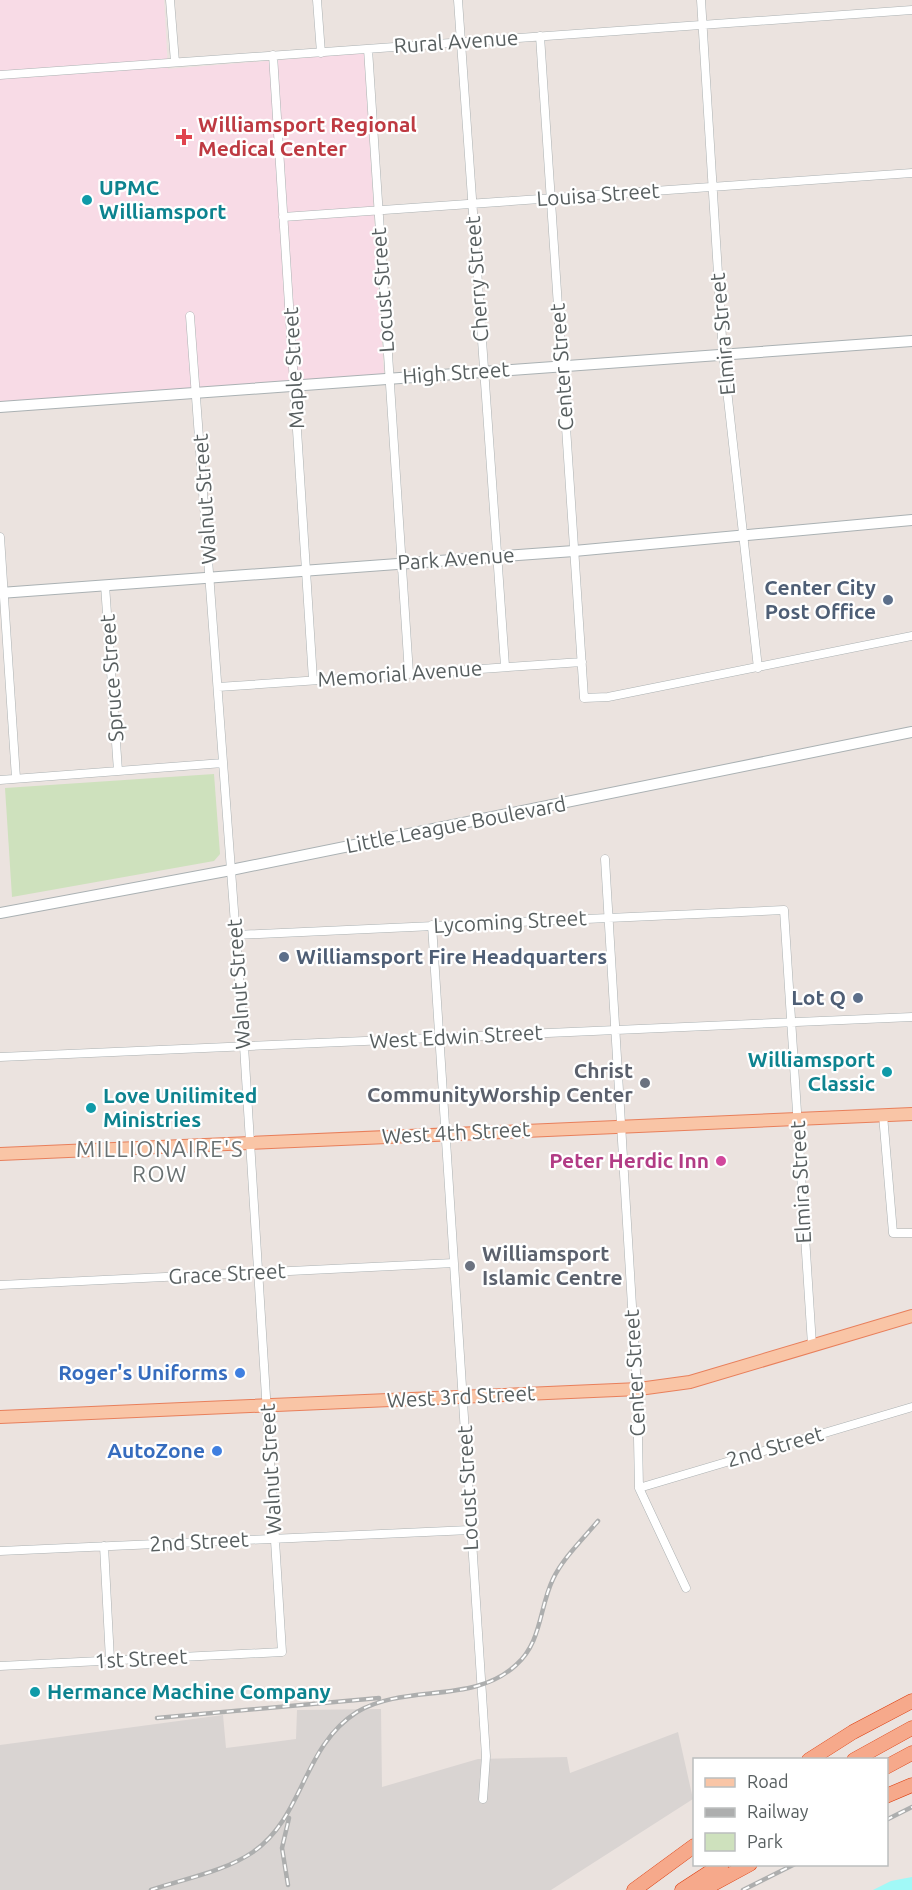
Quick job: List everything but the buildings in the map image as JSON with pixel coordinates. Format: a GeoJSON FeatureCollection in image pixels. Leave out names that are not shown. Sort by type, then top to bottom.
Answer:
{"type":"FeatureCollection","features":[{"type":"Feature","properties":{"kind":"highway"},"geometry":{"type":"LineString","coordinates":[[812,1758],[853,1732],[912,1701]]}},
{"type":"Feature","properties":{"kind":"highway"},"geometry":{"type":"LineString","coordinates":[[858,1758],[912,1728]]}},
{"type":"Feature","properties":{"kind":"highway"},"geometry":{"type":"LineString","coordinates":[[888,1766],[912,1753]]}},
{"type":"Feature","properties":{"kind":"highway"},"geometry":{"type":"LineString","coordinates":[[888,1795],[912,1785]]}},
{"type":"Feature","properties":{"kind":"highway"},"geometry":{"type":"LineString","coordinates":[[634,1890],[693,1847]]}},
{"type":"Feature","properties":{"kind":"highway"},"geometry":{"type":"LineString","coordinates":[[641,1890],[693,1858]]}},
{"type":"Feature","properties":{"kind":"highway"},"geometry":{"type":"LineString","coordinates":[[682,1890],[719,1866]]}},
{"type":"Feature","properties":{"kind":"highway"},"geometry":{"type":"LineString","coordinates":[[702,1890],[746,1866]]}},
{"type":"Feature","properties":{"kind":"main road","name":"West 4th Street"},"geometry":{"type":"LineString","coordinates":[[0,1154],[912,1114]]}},
{"type":"Feature","properties":{"kind":"main road","name":"West 3rd Street"},"geometry":{"type":"LineString","coordinates":[[0,1417],[637,1389],[690,1382],[912,1316]]}},
{"type":"Feature","properties":{"kind":"street"},"geometry":{"type":"LineString","coordinates":[[170,0],[175,62]]}},
{"type":"Feature","properties":{"kind":"street"},"geometry":{"type":"LineString","coordinates":[[317,0],[321,52]]}},
{"type":"Feature","properties":{"kind":"street","name":"Cherry Street"},"geometry":{"type":"LineString","coordinates":[[458,0],[505,666]]}},
{"type":"Feature","properties":{"kind":"street","name":"Elmira Street"},"geometry":{"type":"LineString","coordinates":[[701,0],[723,354],[758,668]]}},
{"type":"Feature","properties":{"kind":"street","name":"Rural Avenue"},"geometry":{"type":"LineString","coordinates":[[0,75],[912,10]]}},
{"type":"Feature","properties":{"kind":"street","name":"Center Street"},"geometry":{"type":"LineString","coordinates":[[540,36],[584,698],[608,697],[758,668]]}},
{"type":"Feature","properties":{"kind":"street","name":"Locust Street"},"geometry":{"type":"LineString","coordinates":[[368,49],[409,674]]}},
{"type":"Feature","properties":{"kind":"street","name":"Maple Street"},"geometry":{"type":"LineString","coordinates":[[273,56],[313,680]]}},
{"type":"Feature","properties":{"kind":"street","name":"Louisa Street"},"geometry":{"type":"LineString","coordinates":[[283,217],[912,173]]}},
{"type":"Feature","properties":{"kind":"street","name":"Walnut Street"},"geometry":{"type":"LineString","coordinates":[[190,316],[244,1046],[282,1652]]}},
{"type":"Feature","properties":{"kind":"street","name":"High Street"},"geometry":{"type":"LineString","coordinates":[[0,407],[912,341]]}},
{"type":"Feature","properties":{"kind":"street","name":"Park Avenue"},"geometry":{"type":"LineString","coordinates":[[2,592],[574,551],[912,520]]}},
{"type":"Feature","properties":{"kind":"street"},"geometry":{"type":"LineString","coordinates":[[0,537],[16,778]]}},
{"type":"Feature","properties":{"kind":"street","name":"Spruce Street"},"geometry":{"type":"LineString","coordinates":[[105,585],[118,771]]}},
{"type":"Feature","properties":{"kind":"street"},"geometry":{"type":"LineString","coordinates":[[758,668],[912,636]]}},
{"type":"Feature","properties":{"kind":"street","name":"Memorial Avenue"},"geometry":{"type":"LineString","coordinates":[[218,687],[582,662]]}},
{"type":"Feature","properties":{"kind":"street","name":"Little League Boulevard"},"geometry":{"type":"LineString","coordinates":[[0,913],[231,870],[912,732]]}},
{"type":"Feature","properties":{"kind":"street"},"geometry":{"type":"LineString","coordinates":[[0,780],[223,764]]}},
{"type":"Feature","properties":{"kind":"street","name":"Center Street"},"geometry":{"type":"LineString","coordinates":[[605,859],[637,1389],[639,1488],[686,1588]]}},
{"type":"Feature","properties":{"kind":"street","name":"Elmira Street"},"geometry":{"type":"LineString","coordinates":[[784,910],[812,1345]]}},
{"type":"Feature","properties":{"kind":"street","name":"Lycoming Street"},"geometry":{"type":"LineString","coordinates":[[236,934],[784,910]]}},
{"type":"Feature","properties":{"kind":"street","name":"Locust Street"},"geometry":{"type":"LineString","coordinates":[[432,925],[486,1756],[483,1799]]}},
{"type":"Feature","properties":{"kind":"street","name":"West Edwin Street"},"geometry":{"type":"LineString","coordinates":[[0,1057],[912,1017]]}},
{"type":"Feature","properties":{"kind":"street"},"geometry":{"type":"LineString","coordinates":[[883,1115],[893,1233],[912,1233]]}},
{"type":"Feature","properties":{"kind":"street","name":"Grace Street"},"geometry":{"type":"LineString","coordinates":[[0,1285],[454,1263]]}},
{"type":"Feature","properties":{"kind":"street","name":"2nd Street"},"geometry":{"type":"LineString","coordinates":[[639,1488],[912,1407]]}},
{"type":"Feature","properties":{"kind":"street","name":"2nd Street"},"geometry":{"type":"LineString","coordinates":[[0,1551],[470,1530]]}},
{"type":"Feature","properties":{"kind":"street"},"geometry":{"type":"LineString","coordinates":[[104,1546],[110,1660]]}},
{"type":"Feature","properties":{"kind":"street","name":"1st Street"},"geometry":{"type":"LineString","coordinates":[[0,1666],[282,1652]]}},
{"type":"Feature","properties":{"kind":"shaded area","name":"Williamsport Regional Medical Center"},"geometry":{"type":"Polygon","coordinates":[[[0,0],[164,0],[168,69],[364,53],[384,375],[0,402],[0,0]]]}},
{"type":"Feature","properties":{"kind":"shaded area"},"geometry":{"type":"Polygon","coordinates":[[[381,1709],[382,1787],[478,1759],[567,1757],[570,1773],[678,1732],[693,1799],[551,1890],[0,1890],[0,1745],[223,1715],[226,1748],[296,1739],[297,1710],[381,1709]]]}},
{"type":"Feature","properties":{"kind":"green space"},"geometry":{"type":"Polygon","coordinates":[[[214,774],[220,854],[214,861],[12,897],[5,788],[214,774]]]}},
{"type":"Feature","properties":{"kind":"water"},"geometry":{"type":"Polygon","coordinates":[[[912,1877],[912,1890],[873,1890],[891,1881],[912,1877]]]}},
{"type":"Feature","properties":{"kind":"railway"},"geometry":{"type":"LineString","coordinates":[[151,1890],[216,1870],[253,1852],[270,1837],[283,1820],[325,1744],[339,1727],[357,1712],[376,1703],[396,1698],[460,1690],[480,1685],[499,1677],[516,1665],[531,1646],[548,1590],[557,1571],[598,1521]]}},
{"type":"Feature","properties":{"kind":"railway"},"geometry":{"type":"LineString","coordinates":[[157,1718],[379,1698]]}},
{"type":"Feature","properties":{"kind":"railway"},"geometry":{"type":"LineString","coordinates":[[888,1819],[912,1807]]}},
{"type":"Feature","properties":{"kind":"railway"},"geometry":{"type":"LineString","coordinates":[[288,1885],[282,1848],[289,1818]]}},
{"type":"Feature","properties":{"kind":"railway"},"geometry":{"type":"LineString","coordinates":[[743,1890],[791,1866]]}},
{"type":"Feature","properties":{"kind":"place","name":"Williamsport Regional Medical Center"},"geometry":{"type":"Point","coordinates":[184,137]}},
{"type":"Feature","properties":{"kind":"place","name":"UPMC Williamsport"},"geometry":{"type":"Point","coordinates":[87,200]}},
{"type":"Feature","properties":{"kind":"place","name":"Center City Post Office"},"geometry":{"type":"Point","coordinates":[888,600]}},
{"type":"Feature","properties":{"kind":"place","name":"Williamsport Fire Headquarters"},"geometry":{"type":"Point","coordinates":[284,957]}},
{"type":"Feature","properties":{"kind":"place","name":"Lot Q"},"geometry":{"type":"Point","coordinates":[858,998]}},
{"type":"Feature","properties":{"kind":"place","name":"Williamsport Classic"},"geometry":{"type":"Point","coordinates":[887,1072]}},
{"type":"Feature","properties":{"kind":"place","name":"Christ CommunityWorship Center"},"geometry":{"type":"Point","coordinates":[645,1083]}},
{"type":"Feature","properties":{"kind":"place","name":"Love Unilimited Ministries"},"geometry":{"type":"Point","coordinates":[91,1108]}},
{"type":"Feature","properties":{"kind":"place","name":"Peter Herdic Inn"},"geometry":{"type":"Point","coordinates":[721,1161]}},
{"type":"Feature","properties":{"kind":"place","name":"Williamsport Islamic Centre"},"geometry":{"type":"Point","coordinates":[470,1266]}},
{"type":"Feature","properties":{"kind":"place","name":"Roger's Uniforms"},"geometry":{"type":"Point","coordinates":[240,1373]}},
{"type":"Feature","properties":{"kind":"place","name":"AutoZone"},"geometry":{"type":"Point","coordinates":[217,1451]}},
{"type":"Feature","properties":{"kind":"place","name":"Hermance Machine Company"},"geometry":{"type":"Point","coordinates":[35,1692]}},
{"type":"Feature","properties":{"kind":"district","name":"MILLIONAIRE'S ROW"},"geometry":{"type":"Point","coordinates":[160,1162]}}]}
